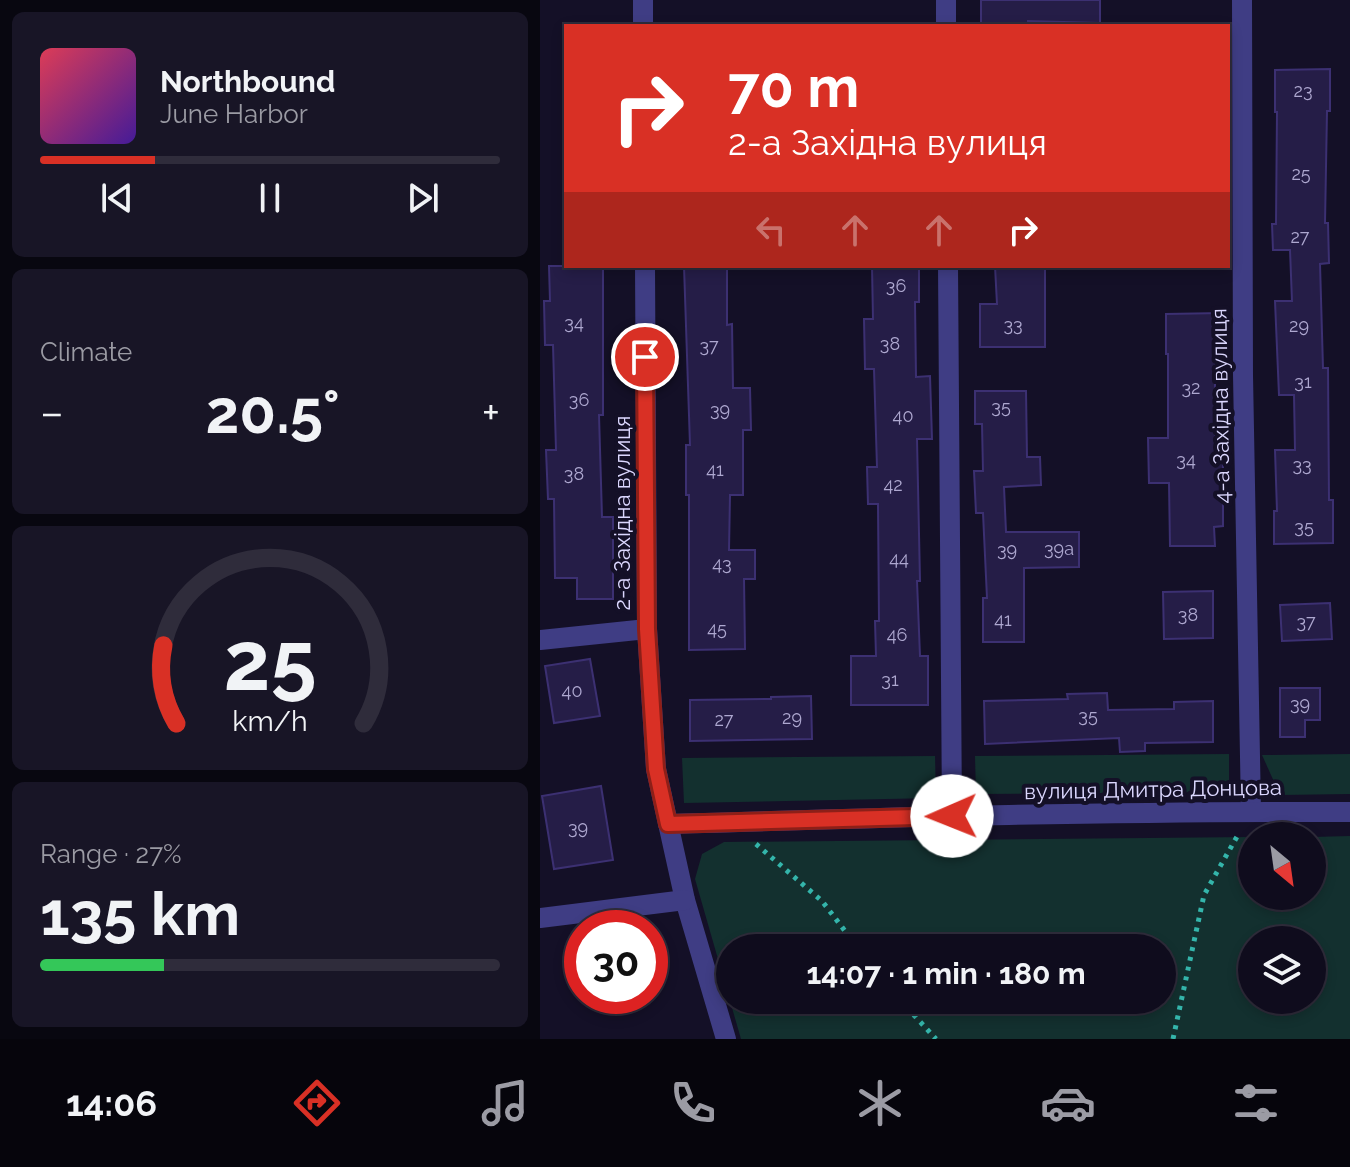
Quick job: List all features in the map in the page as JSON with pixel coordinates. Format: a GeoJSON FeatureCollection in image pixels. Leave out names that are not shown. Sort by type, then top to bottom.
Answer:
{"type":"FeatureCollection","features":[{"type":"Feature","properties":{"kind":"street"},"geometry":{"type":"LineString","coordinates":[[643,0],[643,24]]}},
{"type":"Feature","properties":{"kind":"street"},"geometry":{"type":"LineString","coordinates":[[946,0],[946,24]]}},
{"type":"Feature","properties":{"kind":"street","name":"4-а Західна вулиця"},"geometry":{"type":"LineString","coordinates":[[1242,0],[1243,375],[1251,811]]}},
{"type":"Feature","properties":{"kind":"street","name":"2-а Західна вулиця"},"geometry":{"type":"LineString","coordinates":[[645,268],[647,629],[656,769],[685,900],[726,1039]]}},
{"type":"Feature","properties":{"kind":"street"},"geometry":{"type":"LineString","coordinates":[[948,268],[952,816]]}},
{"type":"Feature","properties":{"kind":"street"},"geometry":{"type":"LineString","coordinates":[[540,640],[647,629]]}},
{"type":"Feature","properties":{"kind":"street","name":"вулиця Дмитра Донцова"},"geometry":{"type":"LineString","coordinates":[[668,824],[952,816],[1350,812]]}},
{"type":"Feature","properties":{"kind":"street"},"geometry":{"type":"LineString","coordinates":[[540,918],[685,900]]}},
{"type":"Feature","properties":{"kind":"path"},"geometry":{"type":"LineString","coordinates":[[1173,1039],[1204,895],[1251,811]]}},
{"type":"Feature","properties":{"kind":"path"},"geometry":{"type":"LineString","coordinates":[[730,822],[822,901],[847,934]]}},
{"type":"Feature","properties":{"kind":"path"},"geometry":{"type":"LineString","coordinates":[[913,1014],[936,1039]]}},
{"type":"Feature","properties":{"kind":"green space"},"geometry":{"type":"Polygon","coordinates":[[[1229,754],[1229,792],[976,794],[975,756],[1229,754]]]}},
{"type":"Feature","properties":{"kind":"green space"},"geometry":{"type":"Polygon","coordinates":[[[1350,754],[1350,794],[1280,795],[1262,755],[1350,754]]]}},
{"type":"Feature","properties":{"kind":"green space"},"geometry":{"type":"Polygon","coordinates":[[[935,756],[936,798],[684,803],[682,758],[935,756]]]}},
{"type":"Feature","properties":{"kind":"green space"},"geometry":{"type":"Polygon","coordinates":[[[1350,836],[1350,1039],[741,1039],[734,1014],[1176,1014],[1176,934],[716,934],[716,952],[695,879],[702,854],[724,842],[1238,837],[1238,910],[1326,910],[1326,837],[1350,836]]]}},
{"type":"Feature","properties":{"kind":"building"},"geometry":{"type":"Polygon","coordinates":[[[981,0],[1100,0],[1100,23],[1028,21],[1028,24],[981,24],[981,0]]]}},
{"type":"Feature","properties":{"kind":"building"},"geometry":{"type":"Polygon","coordinates":[[[1330,69],[1325,223],[1328,223],[1329,263],[1320,264],[1323,368],[1328,368],[1329,500],[1333,500],[1333,543],[1274,544],[1274,511],[1277,511],[1275,450],[1295,450],[1294,395],[1279,395],[1275,301],[1292,301],[1290,250],[1273,250],[1272,224],[1276,224],[1275,70],[1330,69]]]}},
{"type":"Feature","properties":{"kind":"building"},"geometry":{"type":"Polygon","coordinates":[[[549,266],[603,268],[603,415],[599,415],[602,517],[613,517],[613,599],[577,599],[577,578],[555,578],[554,499],[548,499],[546,450],[556,450],[553,345],[545,345],[544,301],[550,301],[549,266]]]}},
{"type":"Feature","properties":{"kind":"building"},"geometry":{"type":"Polygon","coordinates":[[[684,268],[727,268],[727,325],[732,324],[733,388],[750,388],[751,430],[743,430],[743,495],[730,495],[729,550],[755,550],[755,579],[744,579],[745,649],[689,650],[686,445],[690,445],[684,268]]]}},
{"type":"Feature","properties":{"kind":"building"},"geometry":{"type":"Polygon","coordinates":[[[872,268],[919,268],[919,302],[915,302],[916,377],[930,376],[932,439],[917,439],[920,656],[928,656],[928,705],[851,705],[851,656],[876,656],[875,621],[879,621],[878,504],[868,504],[867,467],[877,467],[874,369],[865,369],[864,319],[873,319],[872,268]]]}},
{"type":"Feature","properties":{"kind":"building"},"geometry":{"type":"Polygon","coordinates":[[[995,268],[1045,268],[1045,347],[980,347],[980,304],[997,304],[995,268]]]}},
{"type":"Feature","properties":{"kind":"building"},"geometry":{"type":"Polygon","coordinates":[[[1222,313],[1222,353],[1215,353],[1215,436],[1223,436],[1223,526],[1214,527],[1215,546],[1170,546],[1169,483],[1149,483],[1148,438],[1168,438],[1166,314],[1222,313]]]}},
{"type":"Feature","properties":{"kind":"building"},"geometry":{"type":"Polygon","coordinates":[[[975,391],[1026,391],[1027,457],[1040,457],[1041,485],[1004,487],[1006,532],[1079,532],[1079,567],[1024,568],[1024,642],[983,642],[983,598],[987,598],[983,513],[976,513],[974,471],[983,471],[982,424],[975,424],[975,391]]]}},
{"type":"Feature","properties":{"kind":"building"},"geometry":{"type":"Polygon","coordinates":[[[1213,591],[1213,638],[1164,639],[1163,592],[1213,591]]]}},
{"type":"Feature","properties":{"kind":"building"},"geometry":{"type":"Polygon","coordinates":[[[1330,603],[1332,639],[1282,641],[1280,605],[1330,603]]]}},
{"type":"Feature","properties":{"kind":"building"},"geometry":{"type":"Polygon","coordinates":[[[590,659],[600,716],[554,723],[545,666],[590,659]]]}},
{"type":"Feature","properties":{"kind":"building"},"geometry":{"type":"Polygon","coordinates":[[[1280,688],[1320,688],[1320,720],[1305,720],[1305,737],[1280,737],[1280,688]]]}},
{"type":"Feature","properties":{"kind":"building"},"geometry":{"type":"Polygon","coordinates":[[[1107,693],[1108,710],[1174,709],[1174,702],[1213,701],[1213,742],[1145,743],[1145,751],[1120,752],[1119,738],[985,744],[984,701],[1068,699],[1067,694],[1107,693]]]}},
{"type":"Feature","properties":{"kind":"building"},"geometry":{"type":"Polygon","coordinates":[[[811,696],[812,739],[690,741],[690,700],[811,696]]]}},
{"type":"Feature","properties":{"kind":"building"},"geometry":{"type":"Polygon","coordinates":[[[601,786],[613,860],[554,869],[542,796],[601,786]]]}},
{"type":"Feature","properties":{"kind":"route"},"geometry":{"type":"LineString","coordinates":[[645,357],[647,629],[656,769],[668,824],[952,816]]}}]}
